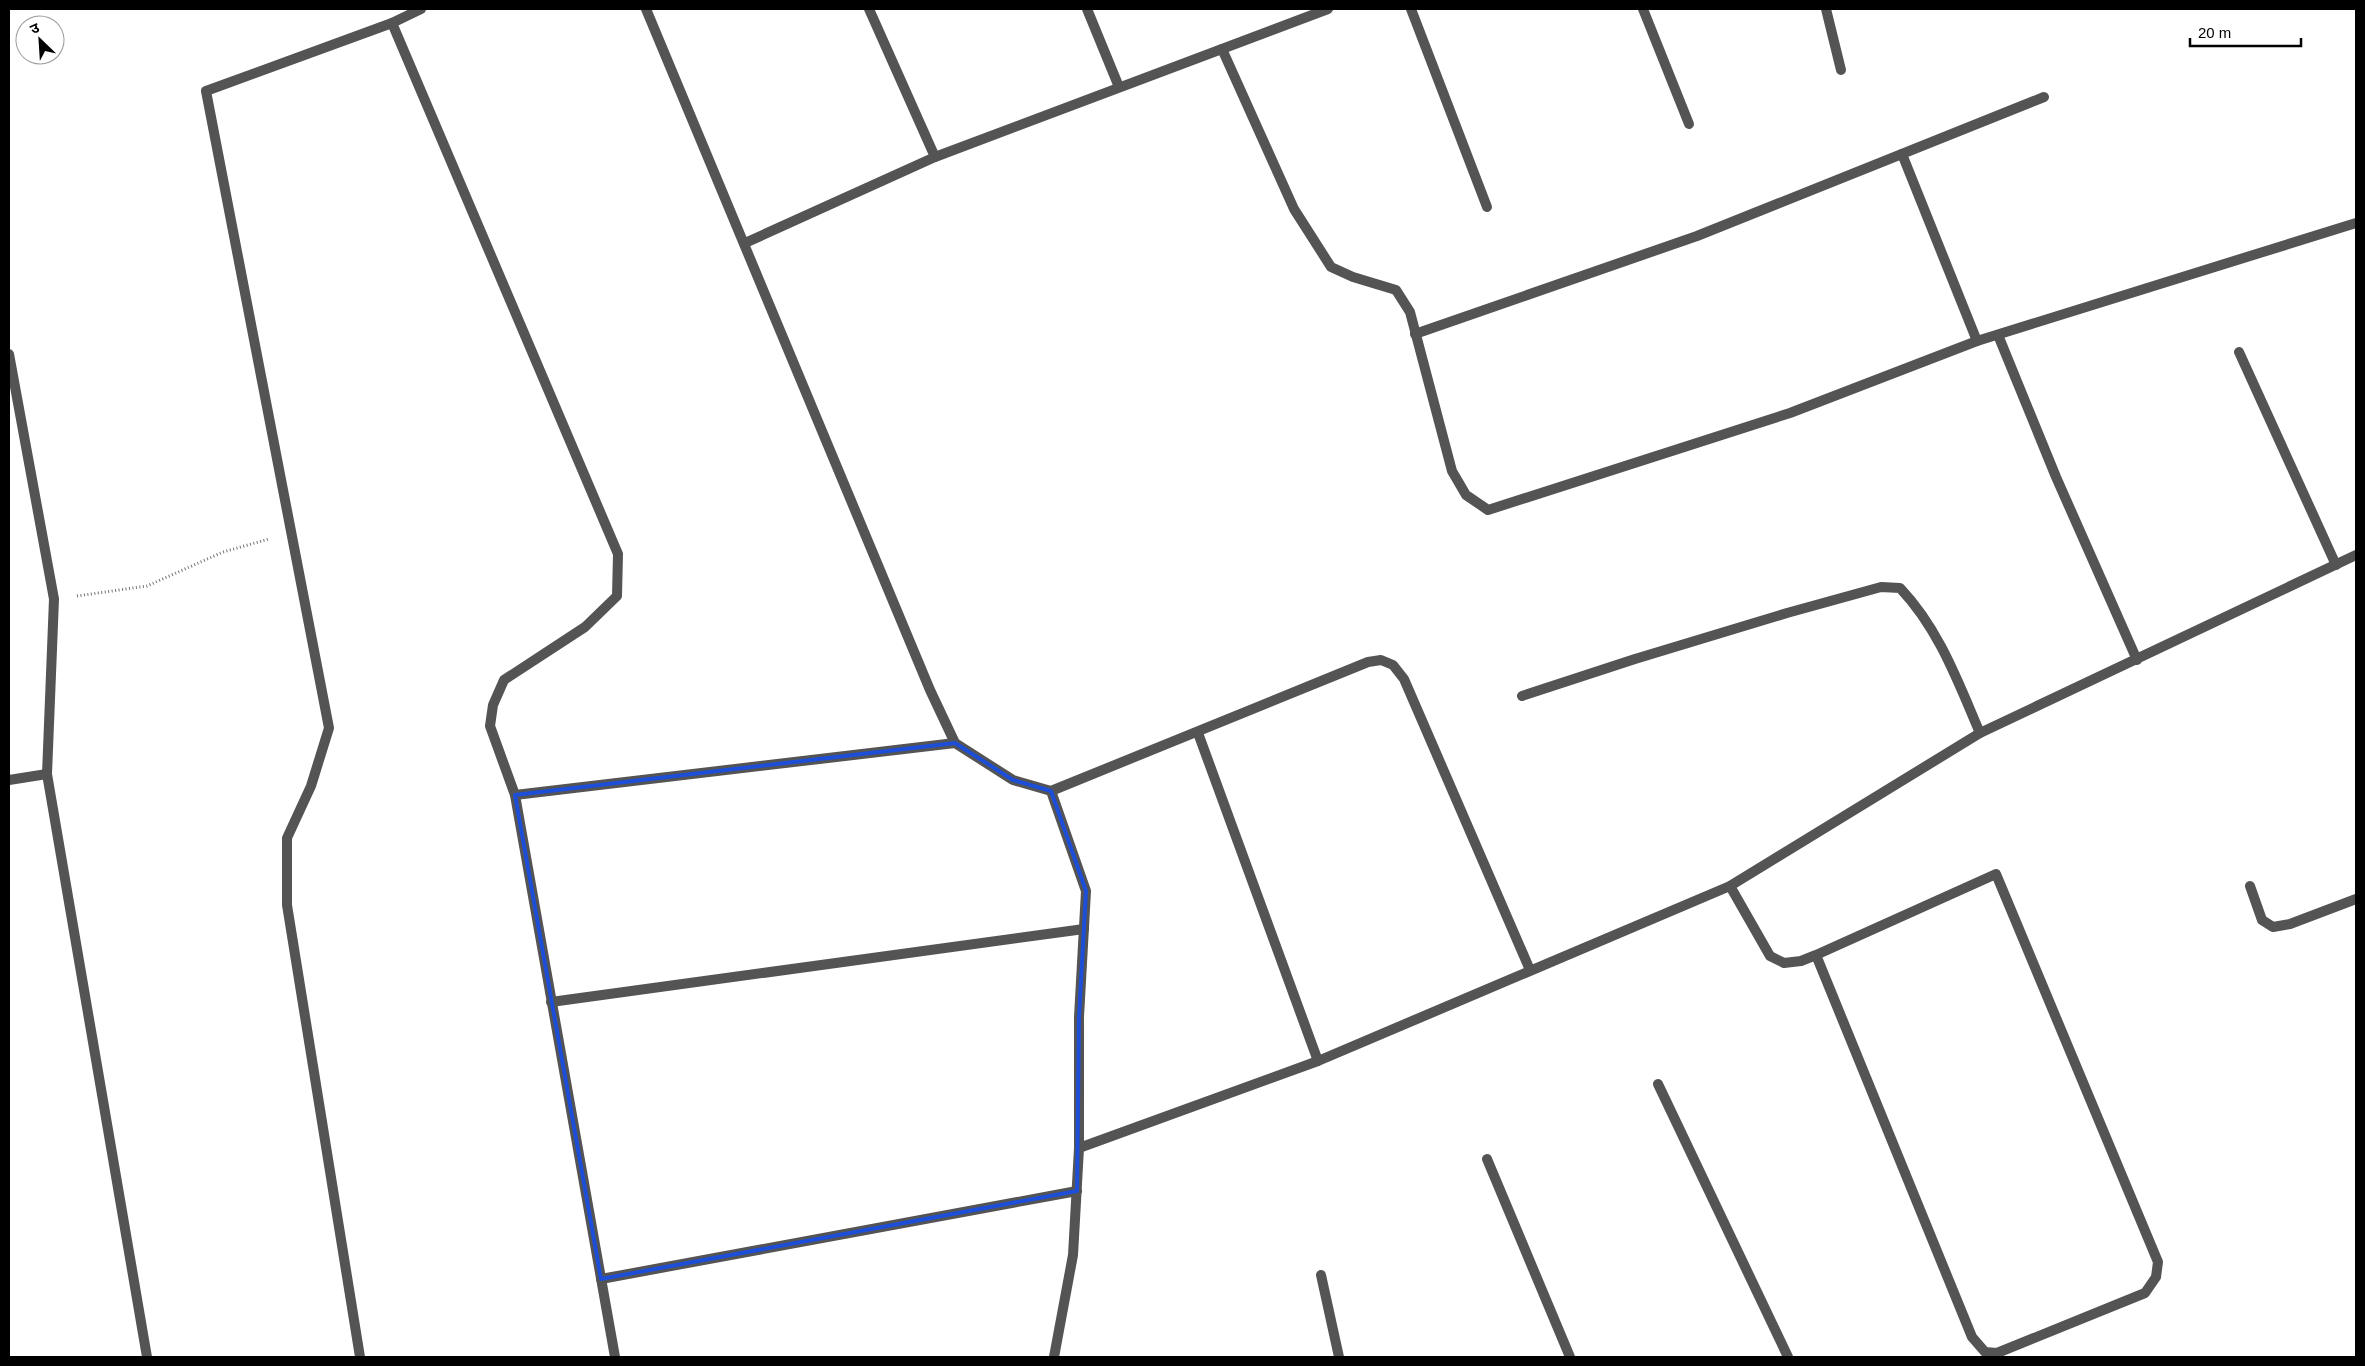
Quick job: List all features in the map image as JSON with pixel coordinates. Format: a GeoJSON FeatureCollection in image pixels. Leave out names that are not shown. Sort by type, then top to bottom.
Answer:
{"type":"FeatureCollection","features":[{"type":"Feature","properties":{"kind":"street"},"geometry":{"type":"LineString","coordinates":[[360,1357],[287,905],[287,838],[311,786],[329,728],[206,91],[392,23],[421,9]]}},
{"type":"Feature","properties":{"kind":"street"},"geometry":{"type":"LineString","coordinates":[[646,9],[930,690],[955,743],[1013,780],[1051,791],[1198,733],[1368,662],[1381,660],[1393,664],[1404,679],[1420,714],[1530,970]]}},
{"type":"Feature","properties":{"kind":"street"},"geometry":{"type":"LineString","coordinates":[[869,9],[934,157]]}},
{"type":"Feature","properties":{"kind":"street"},"geometry":{"type":"LineString","coordinates":[[1087,9],[1119,87]]}},
{"type":"Feature","properties":{"kind":"street"},"geometry":{"type":"LineString","coordinates":[[745,243],[934,157],[1328,9]]}},
{"type":"Feature","properties":{"kind":"street"},"geometry":{"type":"LineString","coordinates":[[1410,9],[1487,207]]}},
{"type":"Feature","properties":{"kind":"street"},"geometry":{"type":"LineString","coordinates":[[1643,9],[1689,124]]}},
{"type":"Feature","properties":{"kind":"street"},"geometry":{"type":"LineString","coordinates":[[1826,9],[1842,70]]}},
{"type":"Feature","properties":{"kind":"street"},"geometry":{"type":"LineString","coordinates":[[392,23],[618,554],[617,596],[585,627],[504,680],[493,706],[490,726],[515,795],[615,1357]]}},
{"type":"Feature","properties":{"kind":"street"},"geometry":{"type":"LineString","coordinates":[[1222,49],[1294,209],[1331,268],[1396,290],[1410,312],[1452,471],[1466,496],[1488,510],[1790,413],[1977,341],[2356,223]]}},
{"type":"Feature","properties":{"kind":"street"},"geometry":{"type":"LineString","coordinates":[[1415,334],[1697,236],[2044,97]]}},
{"type":"Feature","properties":{"kind":"street"},"geometry":{"type":"LineString","coordinates":[[1902,154],[1977,341]]}},
{"type":"Feature","properties":{"kind":"street"},"geometry":{"type":"LineString","coordinates":[[1998,335],[2052,468],[2137,660]]}},
{"type":"Feature","properties":{"kind":"street"},"geometry":{"type":"LineString","coordinates":[[2239,352],[2336,565]]}},
{"type":"Feature","properties":{"kind":"street"},"geometry":{"type":"LineString","coordinates":[[9,354],[54,599],[47,774],[147,1357]]}},
{"type":"Feature","properties":{"kind":"street"},"geometry":{"type":"LineString","coordinates":[[1079,1148],[1318,1061],[1730,886],[1980,733],[2356,555]]}},
{"type":"Feature","properties":{"kind":"street"},"geometry":{"type":"LineString","coordinates":[[1522,696],[1635,659],[1787,613],[1881,587],[1900,588],[1918,607],[1945,652],[1980,733]]}},
{"type":"Feature","properties":{"kind":"street"},"geometry":{"type":"LineString","coordinates":[[1198,733],[1318,1061]]}},
{"type":"Feature","properties":{"kind":"street"},"geometry":{"type":"LineString","coordinates":[[515,795],[955,743]]}},
{"type":"Feature","properties":{"kind":"street"},"geometry":{"type":"LineString","coordinates":[[9,780],[47,774]]}},
{"type":"Feature","properties":{"kind":"street"},"geometry":{"type":"LineString","coordinates":[[1051,791],[1086,891],[1079,1017],[1079,1148],[1073,1256],[1054,1357]]}},
{"type":"Feature","properties":{"kind":"street"},"geometry":{"type":"LineString","coordinates":[[1730,886],[1770,956],[1784,963],[1802,961],[1996,874],[2158,1262],[2156,1277],[2145,1293],[1997,1353],[1985,1352],[1972,1338],[1816,955]]}},
{"type":"Feature","properties":{"kind":"street"},"geometry":{"type":"LineString","coordinates":[[2250,886],[2262,920],[2273,927],[2290,924],[2356,899]]}},
{"type":"Feature","properties":{"kind":"street"},"geometry":{"type":"LineString","coordinates":[[551,1002],[1084,929]]}},
{"type":"Feature","properties":{"kind":"street"},"geometry":{"type":"LineString","coordinates":[[1658,1084],[1788,1357]]}},
{"type":"Feature","properties":{"kind":"street"},"geometry":{"type":"LineString","coordinates":[[1487,1159],[1570,1357]]}},
{"type":"Feature","properties":{"kind":"street"},"geometry":{"type":"LineString","coordinates":[[601,1279],[1077,1191]]}},
{"type":"Feature","properties":{"kind":"street"},"geometry":{"type":"LineString","coordinates":[[1321,1275],[1339,1357]]}},
{"type":"Feature","properties":{"kind":"path"},"geometry":{"type":"LineString","coordinates":[[54,599],[147,586],[223,552],[291,533]]}},
{"type":"Feature","properties":{"kind":"highlighted area"},"geometry":{"type":"Polygon","coordinates":[[[955,743],[1013,780],[1051,791],[1086,891],[1079,1017],[1077,1191],[601,1279],[515,795],[955,743]]]}}]}
